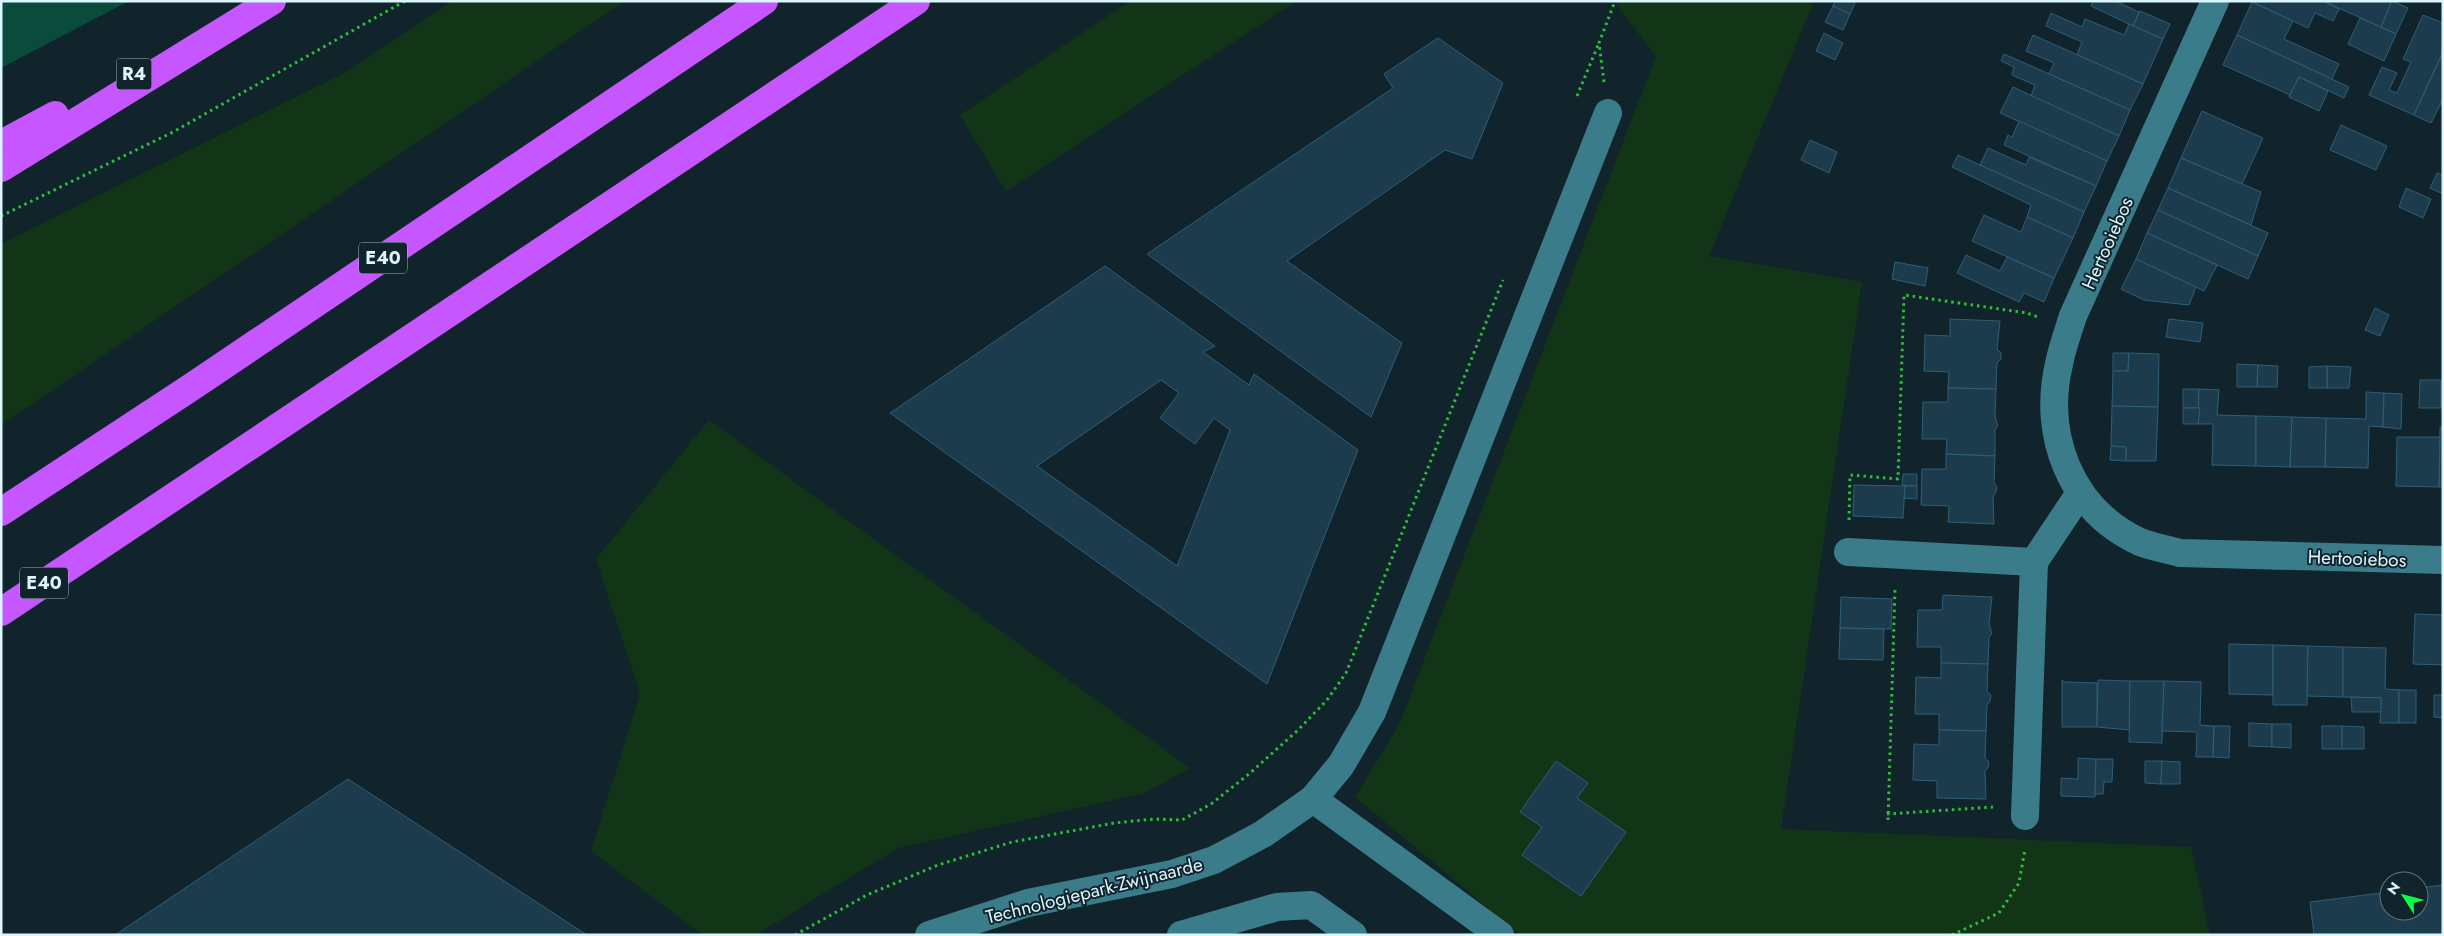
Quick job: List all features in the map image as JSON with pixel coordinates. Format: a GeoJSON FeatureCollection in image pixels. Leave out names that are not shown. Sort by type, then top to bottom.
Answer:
{"type":"FeatureCollection","features":[{"type":"Feature","properties":{"kind":"highway","name":"R4"},"geometry":{"type":"LineString","coordinates":[[1,144],[155,63],[266,1]]}},
{"type":"Feature","properties":{"kind":"highway"},"geometry":{"type":"LineString","coordinates":[[1,168],[272,1]]}},
{"type":"Feature","properties":{"kind":"highway","name":"E40"},"geometry":{"type":"LineString","coordinates":[[1,512],[198,382],[764,1]]}},
{"type":"Feature","properties":{"kind":"highway","name":"E40"},"geometry":{"type":"LineString","coordinates":[[1,612],[916,1]]}},
{"type":"Feature","properties":{"kind":"street","name":"Hertooiebos"},"geometry":{"type":"LineString","coordinates":[[2215,1],[2070,328],[2058,365],[2054,410],[2060,455],[2080,493],[2105,521],[2141,542],[2180,553],[2443,560]]}},
{"type":"Feature","properties":{"kind":"street","name":"Technologiepark-Zwijnaarde"},"geometry":{"type":"LineString","coordinates":[[929,935],[1028,903],[1172,874],[1214,860],[1263,834],[1313,799],[1341,766],[1372,712],[1608,113]]}},
{"type":"Feature","properties":{"kind":"street"},"geometry":{"type":"LineString","coordinates":[[2026,810],[2034,562],[2080,493]]}},
{"type":"Feature","properties":{"kind":"street"},"geometry":{"type":"LineString","coordinates":[[1848,552],[2034,562]]}},
{"type":"Feature","properties":{"kind":"street"},"geometry":{"type":"LineString","coordinates":[[1313,799],[1500,935]]}},
{"type":"Feature","properties":{"kind":"street"},"geometry":{"type":"LineString","coordinates":[[1181,935],[1277,907],[1311,905],[1353,935]]}},
{"type":"Feature","properties":{"kind":"path"},"geometry":{"type":"LineString","coordinates":[[1,216],[173,132],[405,1]]}},
{"type":"Feature","properties":{"kind":"path"},"geometry":{"type":"LineString","coordinates":[[1576,98],[1615,1]]}},
{"type":"Feature","properties":{"kind":"path"},"geometry":{"type":"LineString","coordinates":[[1598,43],[1608,113]]}},
{"type":"Feature","properties":{"kind":"path"},"geometry":{"type":"LineString","coordinates":[[795,935],[867,895],[938,865],[1012,842],[1114,823],[1154,819],[1182,820],[1211,804],[1242,780],[1298,730],[1327,700],[1346,673],[1506,274]]}},
{"type":"Feature","properties":{"kind":"path"},"geometry":{"type":"LineString","coordinates":[[1848,552],[1850,475],[1898,479],[1904,295],[2027,313],[2070,328]]}},
{"type":"Feature","properties":{"kind":"path"},"geometry":{"type":"LineString","coordinates":[[1888,820],[1896,556]]}},
{"type":"Feature","properties":{"kind":"path"},"geometry":{"type":"LineString","coordinates":[[1888,814],[2026,810],[2026,844],[2019,883],[1999,913],[1952,935]]}},
{"type":"Feature","properties":{"kind":"shaded area"},"geometry":{"type":"Polygon","coordinates":[[[1,1],[129,1],[1,68],[1,1]]]}},
{"type":"Feature","properties":{"kind":"shaded area"},"geometry":{"type":"Polygon","coordinates":[[[452,1],[625,1],[1,425],[1,244],[348,71],[452,1]]]}},
{"type":"Feature","properties":{"kind":"shaded area"},"geometry":{"type":"Polygon","coordinates":[[[1130,1],[1296,1],[1006,191],[960,115],[1130,1]]]}},
{"type":"Feature","properties":{"kind":"shaded area"},"geometry":{"type":"Polygon","coordinates":[[[1613,1],[1814,1],[1709,256],[1862,282],[1781,829],[2191,847],[2210,935],[1520,935],[1355,797],[1399,725],[1656,56],[1613,1]]]}},
{"type":"Feature","properties":{"kind":"shaded area"},"geometry":{"type":"Polygon","coordinates":[[[709,420],[1190,768],[1145,793],[898,848],[756,935],[703,935],[591,851],[640,694],[596,559],[709,420]]]}},
{"type":"Feature","properties":{"kind":"building"},"geometry":{"type":"Polygon","coordinates":[[[1835,1],[1856,1],[1850,14],[1833,6],[1835,1]]]}},
{"type":"Feature","properties":{"kind":"building"},"geometry":{"type":"Polygon","coordinates":[[[2093,1],[2115,1],[2139,12],[2133,26],[2091,6],[2093,1]]]}},
{"type":"Feature","properties":{"kind":"building"},"geometry":{"type":"Polygon","coordinates":[[[2323,1],[2339,9],[2333,21],[2315,13],[2308,28],[2252,2],[2323,1]]]}},
{"type":"Feature","properties":{"kind":"building"},"geometry":{"type":"Polygon","coordinates":[[[2323,1],[2392,1],[2381,27],[2323,1]]]}},
{"type":"Feature","properties":{"kind":"building"},"geometry":{"type":"Polygon","coordinates":[[[2392,1],[2408,8],[2396,34],[2381,27],[2392,1]]]}},
{"type":"Feature","properties":{"kind":"building"},"geometry":{"type":"Polygon","coordinates":[[[2252,2],[2293,21],[2284,39],[2339,64],[2332,79],[2237,35],[2252,2]]]}},
{"type":"Feature","properties":{"kind":"building"},"geometry":{"type":"Polygon","coordinates":[[[1833,6],[1850,14],[1843,30],[1825,22],[1833,6]]]}},
{"type":"Feature","properties":{"kind":"building"},"geometry":{"type":"Polygon","coordinates":[[[2140,11],[2170,24],[2163,39],[2133,26],[2140,11]]]}},
{"type":"Feature","properties":{"kind":"building"},"geometry":{"type":"Polygon","coordinates":[[[2051,13],[2082,27],[2085,19],[2124,35],[2129,24],[2163,39],[2143,84],[2077,55],[2082,42],[2046,26],[2051,13]]]}},
{"type":"Feature","properties":{"kind":"building"},"geometry":{"type":"Polygon","coordinates":[[[2423,15],[2443,23],[2443,52],[2414,115],[2369,95],[2382,67],[2397,73],[2389,90],[2397,93],[2411,62],[2403,59],[2423,15]]]}},
{"type":"Feature","properties":{"kind":"building"},"geometry":{"type":"Polygon","coordinates":[[[2360,18],[2396,34],[2384,61],[2348,44],[2360,18]]]}},
{"type":"Feature","properties":{"kind":"building"},"geometry":{"type":"Polygon","coordinates":[[[1824,33],[1843,43],[1835,60],[1816,51],[1824,33]]]}},
{"type":"Feature","properties":{"kind":"building"},"geometry":{"type":"Polygon","coordinates":[[[2033,35],[2143,84],[2130,110],[2049,74],[2054,63],[2026,51],[2033,35]]]}},
{"type":"Feature","properties":{"kind":"building"},"geometry":{"type":"Polygon","coordinates":[[[2237,35],[2349,87],[2344,98],[2299,77],[2290,95],[2223,65],[2237,35]]]}},
{"type":"Feature","properties":{"kind":"building"},"geometry":{"type":"Polygon","coordinates":[[[1438,38],[1503,83],[1472,159],[1445,150],[1287,261],[1402,343],[1371,417],[1147,254],[1393,88],[1384,74],[1438,38]]]}},
{"type":"Feature","properties":{"kind":"building"},"geometry":{"type":"Polygon","coordinates":[[[2443,52],[2443,99],[2431,123],[2414,115],[2443,52]]]}},
{"type":"Feature","properties":{"kind":"building"},"geometry":{"type":"Polygon","coordinates":[[[2004,54],[2130,110],[2119,136],[2031,96],[2035,85],[2012,75],[2014,67],[2001,61],[2004,54]]]}},
{"type":"Feature","properties":{"kind":"building"},"geometry":{"type":"Polygon","coordinates":[[[2299,77],[2328,91],[2319,111],[2289,97],[2299,77]]]}},
{"type":"Feature","properties":{"kind":"building"},"geometry":{"type":"Polygon","coordinates":[[[2013,87],[2119,136],[2107,161],[2000,113],[2013,87]]]}},
{"type":"Feature","properties":{"kind":"building"},"geometry":{"type":"Polygon","coordinates":[[[2202,111],[2263,138],[2242,184],[2181,158],[2202,111]]]}},
{"type":"Feature","properties":{"kind":"building"},"geometry":{"type":"Polygon","coordinates":[[[2019,121],[2107,161],[2096,186],[2004,145],[2008,135],[2012,137],[2019,121]]]}},
{"type":"Feature","properties":{"kind":"building"},"geometry":{"type":"Polygon","coordinates":[[[2341,125],[2387,146],[2376,170],[2330,150],[2341,125]]]}},
{"type":"Feature","properties":{"kind":"building"},"geometry":{"type":"Polygon","coordinates":[[[1810,140],[1837,152],[1829,173],[1801,160],[1810,140]]]}},
{"type":"Feature","properties":{"kind":"building"},"geometry":{"type":"Polygon","coordinates":[[[1988,148],[2026,165],[2029,157],[2096,186],[2084,212],[1980,165],[1988,148]]]}},
{"type":"Feature","properties":{"kind":"building"},"geometry":{"type":"Polygon","coordinates":[[[1958,155],[2084,212],[2073,238],[2027,217],[2031,205],[1952,167],[1958,155]]]}},
{"type":"Feature","properties":{"kind":"building"},"geometry":{"type":"Polygon","coordinates":[[[2181,158],[2261,192],[2251,225],[2168,188],[2181,158]]]}},
{"type":"Feature","properties":{"kind":"building"},"geometry":{"type":"Polygon","coordinates":[[[2437,173],[2443,175],[2443,194],[2430,188],[2437,173]]]}},
{"type":"Feature","properties":{"kind":"building"},"geometry":{"type":"Polygon","coordinates":[[[2168,188],[2268,233],[2258,256],[2158,210],[2168,188]]]}},
{"type":"Feature","properties":{"kind":"building"},"geometry":{"type":"Polygon","coordinates":[[[2406,188],[2431,199],[2423,218],[2399,207],[2406,188]]]}},
{"type":"Feature","properties":{"kind":"building"},"geometry":{"type":"Polygon","coordinates":[[[2158,210],[2258,256],[2248,279],[2147,233],[2158,210]]]}},
{"type":"Feature","properties":{"kind":"building"},"geometry":{"type":"Polygon","coordinates":[[[1984,215],[2021,232],[2027,217],[2073,238],[2054,278],[1972,241],[1984,215]]]}},
{"type":"Feature","properties":{"kind":"building"},"geometry":{"type":"Polygon","coordinates":[[[2147,233],[2217,265],[2204,291],[2136,259],[2147,233]]]}},
{"type":"Feature","properties":{"kind":"building"},"geometry":{"type":"Polygon","coordinates":[[[1966,255],[2000,271],[2007,257],[2054,278],[2044,302],[2024,293],[2019,302],[1957,273],[1966,255]]]}},
{"type":"Feature","properties":{"kind":"building"},"geometry":{"type":"Polygon","coordinates":[[[2136,259],[2196,287],[2189,305],[2144,300],[2121,289],[2136,259]]]}},
{"type":"Feature","properties":{"kind":"building"},"geometry":{"type":"Polygon","coordinates":[[[1895,262],[1928,268],[1925,286],[1892,279],[1895,262]]]}},
{"type":"Feature","properties":{"kind":"building"},"geometry":{"type":"Polygon","coordinates":[[[1105,266],[1215,346],[1203,352],[1249,385],[1254,374],[1358,450],[1267,684],[890,413],[1105,266]],[[1161,380],[1037,466],[1177,566],[1230,430],[1214,418],[1195,444],[1160,418],[1179,393],[1161,380]]]}},
{"type":"Feature","properties":{"kind":"building"},"geometry":{"type":"Polygon","coordinates":[[[2375,308],[2389,315],[2380,336],[2365,330],[2375,308]]]}},
{"type":"Feature","properties":{"kind":"building"},"geometry":{"type":"Polygon","coordinates":[[[1950,319],[2000,321],[1997,349],[2001,353],[2001,359],[1997,363],[1996,389],[1948,388],[1949,372],[1924,371],[1925,335],[1950,336],[1950,319]]]}},
{"type":"Feature","properties":{"kind":"building"},"geometry":{"type":"Polygon","coordinates":[[[2169,319],[2203,323],[2200,342],[2166,337],[2169,319]]]}},
{"type":"Feature","properties":{"kind":"building"},"geometry":{"type":"Polygon","coordinates":[[[2113,353],[2129,353],[2128,371],[2113,371],[2113,353]]]}},
{"type":"Feature","properties":{"kind":"building"},"geometry":{"type":"Polygon","coordinates":[[[2129,353],[2159,354],[2158,407],[2112,406],[2113,371],[2128,371],[2129,353]]]}},
{"type":"Feature","properties":{"kind":"building"},"geometry":{"type":"Polygon","coordinates":[[[2237,364],[2258,365],[2257,387],[2237,387],[2237,364]]]}},
{"type":"Feature","properties":{"kind":"building"},"geometry":{"type":"Polygon","coordinates":[[[2258,365],[2278,366],[2277,387],[2257,387],[2258,365]]]}},
{"type":"Feature","properties":{"kind":"building"},"geometry":{"type":"Polygon","coordinates":[[[2327,366],[2351,367],[2349,388],[2327,388],[2327,366]]]}},
{"type":"Feature","properties":{"kind":"building"},"geometry":{"type":"Polygon","coordinates":[[[2327,366],[2327,388],[2309,388],[2309,367],[2327,366]]]}},
{"type":"Feature","properties":{"kind":"building"},"geometry":{"type":"Polygon","coordinates":[[[2420,380],[2441,380],[2441,408],[2419,408],[2420,380]]]}},
{"type":"Feature","properties":{"kind":"building"},"geometry":{"type":"Polygon","coordinates":[[[1948,388],[1996,389],[1995,417],[1998,426],[1995,429],[1995,456],[1946,454],[1947,439],[1922,439],[1923,402],[1948,402],[1948,388]]]}},
{"type":"Feature","properties":{"kind":"building"},"geometry":{"type":"Polygon","coordinates":[[[2183,389],[2199,389],[2200,408],[2183,408],[2183,389]]]}},
{"type":"Feature","properties":{"kind":"building"},"geometry":{"type":"Polygon","coordinates":[[[2199,389],[2219,390],[2217,415],[2256,416],[2256,466],[2212,465],[2213,424],[2198,424],[2199,389]]]}},
{"type":"Feature","properties":{"kind":"building"},"geometry":{"type":"Polygon","coordinates":[[[2366,392],[2384,393],[2383,427],[2369,426],[2368,468],[2325,467],[2326,418],[2366,419],[2366,392]]]}},
{"type":"Feature","properties":{"kind":"building"},"geometry":{"type":"Polygon","coordinates":[[[2384,393],[2402,394],[2401,429],[2383,427],[2384,393]]]}},
{"type":"Feature","properties":{"kind":"building"},"geometry":{"type":"Polygon","coordinates":[[[2112,406],[2158,407],[2156,461],[2126,461],[2126,447],[2111,446],[2112,406]]]}},
{"type":"Feature","properties":{"kind":"building"},"geometry":{"type":"Polygon","coordinates":[[[2183,408],[2200,408],[2198,424],[2183,424],[2183,408]]]}},
{"type":"Feature","properties":{"kind":"building"},"geometry":{"type":"Polygon","coordinates":[[[2256,416],[2292,417],[2290,467],[2256,466],[2256,416]]]}},
{"type":"Feature","properties":{"kind":"building"},"geometry":{"type":"Polygon","coordinates":[[[2292,417],[2326,418],[2325,467],[2290,467],[2292,417]]]}},
{"type":"Feature","properties":{"kind":"building"},"geometry":{"type":"Polygon","coordinates":[[[2440,427],[2443,427],[2443,487],[2439,487],[2440,427]]]}},
{"type":"Feature","properties":{"kind":"building"},"geometry":{"type":"Polygon","coordinates":[[[2397,437],[2440,437],[2439,487],[2396,486],[2397,437]]]}},
{"type":"Feature","properties":{"kind":"building"},"geometry":{"type":"Polygon","coordinates":[[[2111,446],[2126,447],[2126,461],[2110,460],[2111,446]]]}},
{"type":"Feature","properties":{"kind":"building"},"geometry":{"type":"Polygon","coordinates":[[[1946,454],[1995,456],[1994,483],[1997,487],[1993,496],[1994,524],[1948,522],[1949,506],[1921,505],[1922,469],[1946,469],[1946,454]]]}},
{"type":"Feature","properties":{"kind":"building"},"geometry":{"type":"Polygon","coordinates":[[[1903,474],[1917,474],[1917,486],[1902,485],[1903,474]]]}},
{"type":"Feature","properties":{"kind":"building"},"geometry":{"type":"Polygon","coordinates":[[[1854,485],[1905,486],[1903,518],[1853,516],[1854,485]]]}},
{"type":"Feature","properties":{"kind":"building"},"geometry":{"type":"Polygon","coordinates":[[[1905,486],[1917,486],[1917,499],[1904,498],[1905,486]]]}},
{"type":"Feature","properties":{"kind":"building"},"geometry":{"type":"Polygon","coordinates":[[[1943,595],[1992,597],[1989,624],[1992,634],[1989,637],[1988,664],[1941,663],[1941,647],[1917,647],[1918,610],[1942,610],[1943,595]]]}},
{"type":"Feature","properties":{"kind":"building"},"geometry":{"type":"Polygon","coordinates":[[[1841,597],[1892,599],[1891,629],[1840,628],[1841,597]]]}},
{"type":"Feature","properties":{"kind":"building"},"geometry":{"type":"Polygon","coordinates":[[[2415,614],[2443,615],[2443,665],[2413,664],[2415,614]]]}},
{"type":"Feature","properties":{"kind":"building"},"geometry":{"type":"Polygon","coordinates":[[[1840,628],[1884,629],[1883,660],[1839,659],[1840,628]]]}},
{"type":"Feature","properties":{"kind":"building"},"geometry":{"type":"Polygon","coordinates":[[[2229,644],[2273,645],[2273,695],[2229,694],[2229,644]]]}},
{"type":"Feature","properties":{"kind":"building"},"geometry":{"type":"Polygon","coordinates":[[[2273,645],[2308,646],[2307,705],[2273,705],[2273,645]]]}},
{"type":"Feature","properties":{"kind":"building"},"geometry":{"type":"Polygon","coordinates":[[[2308,646],[2343,647],[2343,697],[2307,696],[2308,646]]]}},
{"type":"Feature","properties":{"kind":"building"},"geometry":{"type":"Polygon","coordinates":[[[2343,647],[2386,648],[2385,689],[2399,690],[2399,723],[2380,723],[2381,698],[2343,697],[2343,647]]]}},
{"type":"Feature","properties":{"kind":"building"},"geometry":{"type":"Polygon","coordinates":[[[1941,663],[1988,664],[1987,691],[1991,695],[1987,705],[1986,731],[1939,730],[1939,714],[1915,714],[1916,677],[1941,678],[1941,663]]]}},
{"type":"Feature","properties":{"kind":"building"},"geometry":{"type":"Polygon","coordinates":[[[2062,680],[2065,682],[2097,683],[2097,727],[2062,727],[2062,680]]]}},
{"type":"Feature","properties":{"kind":"building"},"geometry":{"type":"Polygon","coordinates":[[[2098,680],[2130,681],[2130,730],[2097,727],[2098,680]]]}},
{"type":"Feature","properties":{"kind":"building"},"geometry":{"type":"Polygon","coordinates":[[[2130,681],[2164,681],[2162,743],[2129,742],[2130,681]]]}},
{"type":"Feature","properties":{"kind":"building"},"geometry":{"type":"Polygon","coordinates":[[[2164,681],[2201,682],[2200,725],[2214,726],[2213,757],[2196,757],[2197,732],[2162,731],[2164,681]]]}},
{"type":"Feature","properties":{"kind":"building"},"geometry":{"type":"Polygon","coordinates":[[[2399,690],[2416,690],[2416,723],[2399,723],[2399,690]]]}},
{"type":"Feature","properties":{"kind":"building"},"geometry":{"type":"Polygon","coordinates":[[[2434,695],[2443,695],[2443,718],[2434,717],[2434,695]]]}},
{"type":"Feature","properties":{"kind":"building"},"geometry":{"type":"Polygon","coordinates":[[[2351,697],[2381,698],[2381,712],[2352,712],[2351,697]]]}},
{"type":"Feature","properties":{"kind":"building"},"geometry":{"type":"Polygon","coordinates":[[[2249,723],[2272,724],[2272,747],[2249,746],[2249,723]]]}},
{"type":"Feature","properties":{"kind":"building"},"geometry":{"type":"Polygon","coordinates":[[[2272,724],[2291,724],[2291,748],[2272,747],[2272,724]]]}},
{"type":"Feature","properties":{"kind":"building"},"geometry":{"type":"Polygon","coordinates":[[[2214,726],[2230,726],[2229,758],[2213,757],[2214,726]]]}},
{"type":"Feature","properties":{"kind":"building"},"geometry":{"type":"Polygon","coordinates":[[[2322,726],[2342,726],[2342,749],[2322,749],[2322,726]]]}},
{"type":"Feature","properties":{"kind":"building"},"geometry":{"type":"Polygon","coordinates":[[[2342,726],[2364,727],[2364,749],[2342,749],[2342,726]]]}},
{"type":"Feature","properties":{"kind":"building"},"geometry":{"type":"Polygon","coordinates":[[[1939,730],[1986,731],[1985,758],[1989,762],[1988,768],[1985,771],[1986,799],[1937,798],[1937,781],[1913,780],[1914,744],[1939,745],[1939,730]]]}},
{"type":"Feature","properties":{"kind":"building"},"geometry":{"type":"Polygon","coordinates":[[[2078,758],[2096,759],[2095,797],[2061,796],[2061,778],[2078,779],[2078,758]]]}},
{"type":"Feature","properties":{"kind":"building"},"geometry":{"type":"Polygon","coordinates":[[[2096,759],[2113,759],[2112,782],[2104,782],[2103,794],[2095,794],[2096,759]]]}},
{"type":"Feature","properties":{"kind":"building"},"geometry":{"type":"Polygon","coordinates":[[[1556,761],[1588,783],[1577,798],[1626,832],[1581,896],[1522,855],[1542,827],[1520,812],[1556,761]]]}},
{"type":"Feature","properties":{"kind":"building"},"geometry":{"type":"Polygon","coordinates":[[[2145,761],[2162,761],[2161,784],[2145,783],[2145,761]]]}},
{"type":"Feature","properties":{"kind":"building"},"geometry":{"type":"Polygon","coordinates":[[[2162,761],[2180,762],[2180,784],[2161,784],[2162,761]]]}},
{"type":"Feature","properties":{"kind":"building"},"geometry":{"type":"Polygon","coordinates":[[[348,779],[587,935],[115,935],[348,779]]]}},
{"type":"Feature","properties":{"kind":"building"},"geometry":{"type":"Polygon","coordinates":[[[2443,885],[2443,935],[2314,935],[2310,902],[2379,893],[2379,921],[2429,921],[2429,887],[2443,885]]]}}]}
